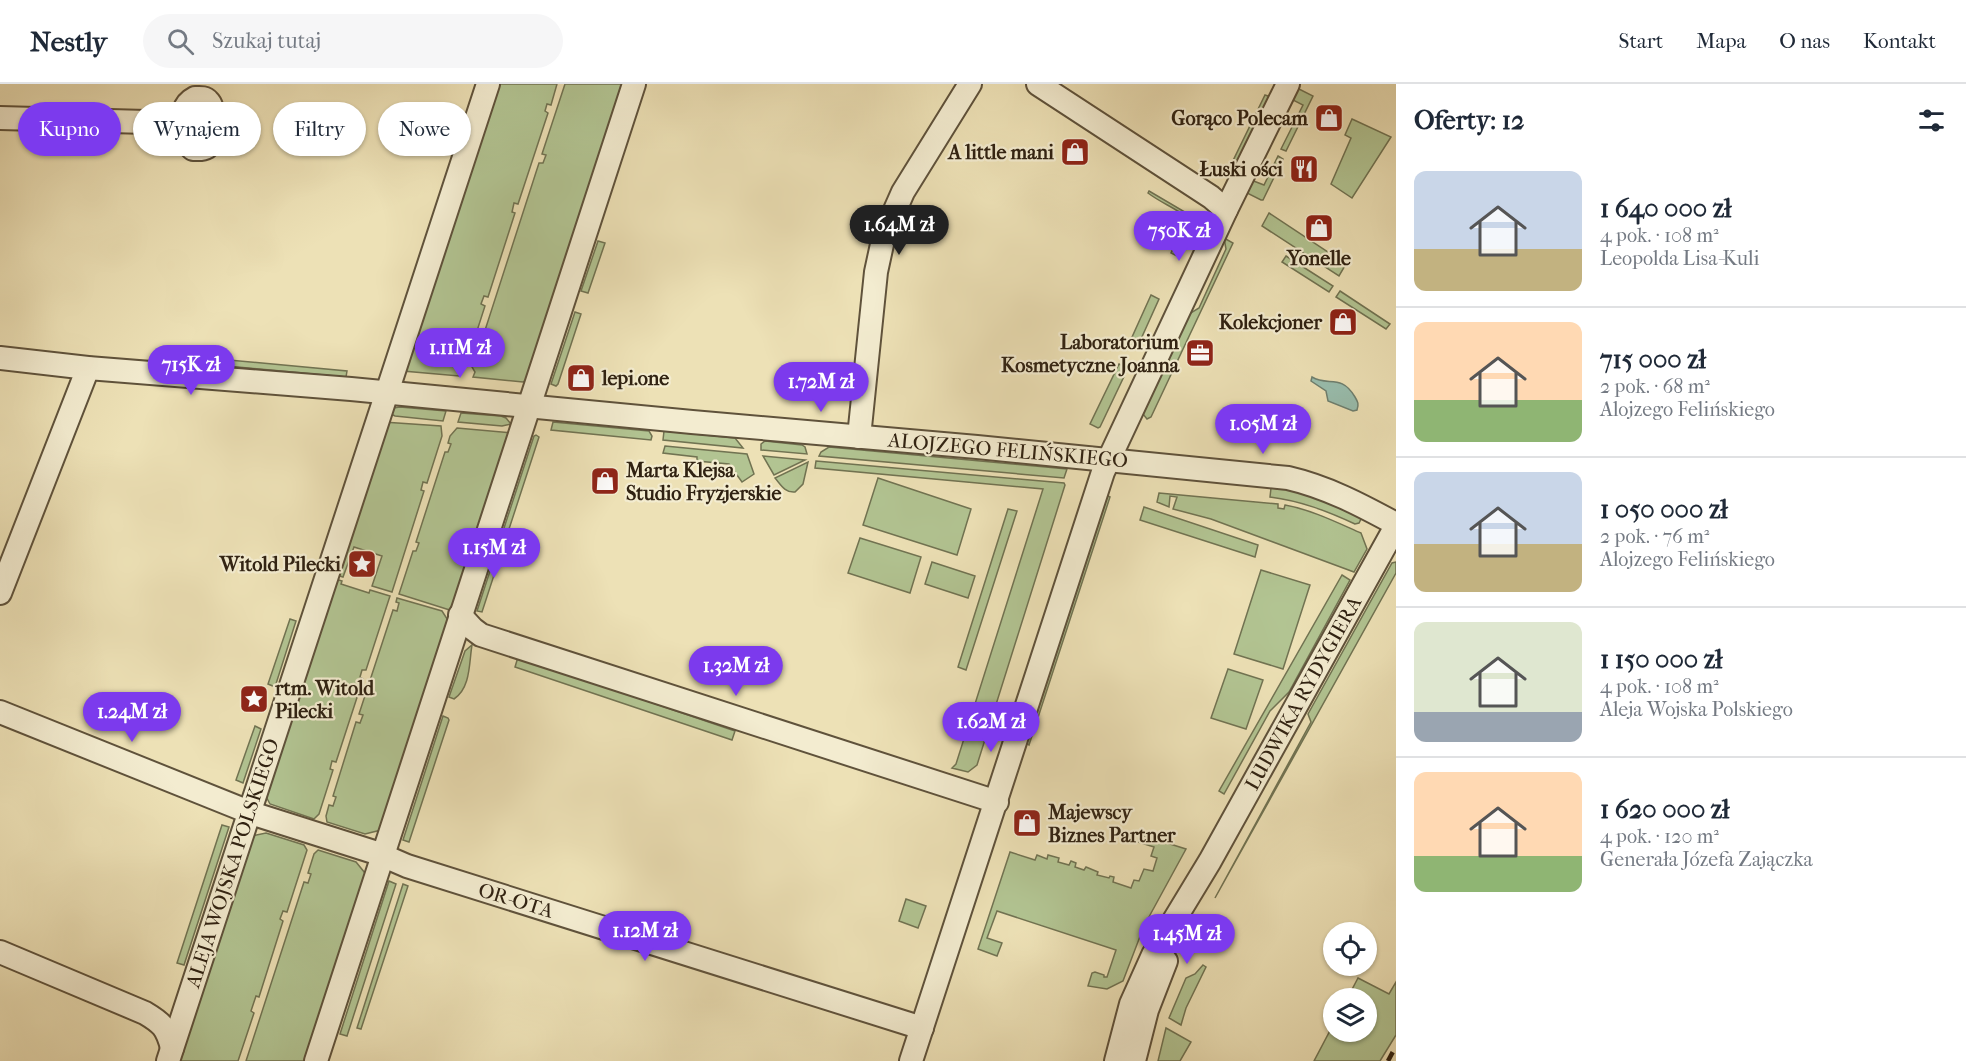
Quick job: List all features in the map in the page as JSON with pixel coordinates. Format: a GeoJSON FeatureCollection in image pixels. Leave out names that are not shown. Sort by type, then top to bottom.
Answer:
{"type":"FeatureCollection","features":[{"type":"Feature","properties":{"kind":"street","name":"ALEJA WOJSKA POLSKIEGO"},"geometry":{"type":"LineString","coordinates":[[170,1054],[488,84]]}},
{"type":"Feature","properties":{"kind":"street"},"geometry":{"type":"LineString","coordinates":[[316,1061],[634,84]]}},
{"type":"Feature","properties":{"kind":"street"},"geometry":{"type":"LineString","coordinates":[[859,437],[876,272],[884,235],[909,183],[970,84]]}},
{"type":"Feature","properties":{"kind":"street"},"geometry":{"type":"LineString","coordinates":[[1038,84],[1211,197],[1226,210]]}},
{"type":"Feature","properties":{"kind":"street"},"geometry":{"type":"LineString","coordinates":[[911,1061],[1108,460],[1288,84]]}},
{"type":"Feature","properties":{"kind":"street"},"geometry":{"type":"LineString","coordinates":[[0,118],[133,122]]}},
{"type":"Feature","properties":{"kind":"street","name":"ALOJZEGO FELIŃSKIEGO"},"geometry":{"type":"LineString","coordinates":[[0,358],[88,368],[387,392],[1288,478],[1313,483],[1338,493],[1396,525]]}},
{"type":"Feature","properties":{"kind":"street"},"geometry":{"type":"LineString","coordinates":[[0,593],[88,368]]}},
{"type":"Feature","properties":{"kind":"street","name":"LUDWIKA RYDYGIERA"},"geometry":{"type":"LineString","coordinates":[[1116,1061],[1139,1007],[1153,955],[1210,861],[1396,525]]}},
{"type":"Feature","properties":{"kind":"street"},"geometry":{"type":"LineString","coordinates":[[460,615],[481,635],[997,802]]}},
{"type":"Feature","properties":{"kind":"street","name":"OR-OTA"},"geometry":{"type":"LineString","coordinates":[[0,712],[249,812],[382,855],[406,866],[922,1028]]}},
{"type":"Feature","properties":{"kind":"street"},"geometry":{"type":"LineString","coordinates":[[0,952],[145,1013],[161,1023],[168,1032],[170,1054]]}},
{"type":"Feature","properties":{"kind":"street","name":"LUDWIKA RYDYGIERA"},"geometry":{"type":"LineString","coordinates":[[1134,1061],[1139,1007]]}},
{"type":"Feature","properties":{"kind":"green space"},"geometry":{"type":"Polygon","coordinates":[[[494,84],[557,84],[551,105],[547,104],[545,111],[548,113],[518,204],[514,203],[512,212],[515,213],[488,297],[484,296],[481,304],[485,306],[466,365],[460,370],[459,376],[403,371],[494,84]]]}},
{"type":"Feature","properties":{"kind":"green space"},"geometry":{"type":"Polygon","coordinates":[[[565,84],[628,84],[533,377],[523,382],[473,377],[475,372],[472,367],[475,360],[478,361],[481,353],[478,352],[539,163],[543,163],[546,155],[542,154],[565,84]]]}},
{"type":"Feature","properties":{"kind":"green space"},"geometry":{"type":"Polygon","coordinates":[[[1297,88],[1313,96],[1286,151],[1281,149],[1303,105],[1291,99],[1297,88]]]}},
{"type":"Feature","properties":{"kind":"green space"},"geometry":{"type":"Polygon","coordinates":[[[1265,95],[1271,97],[1233,176],[1227,173],[1265,95]]]}},
{"type":"Feature","properties":{"kind":"green space"},"geometry":{"type":"Polygon","coordinates":[[[1352,119],[1391,137],[1352,198],[1331,184],[1351,138],[1345,135],[1352,119]]]}},
{"type":"Feature","properties":{"kind":"green space"},"geometry":{"type":"Polygon","coordinates":[[[1278,156],[1283,159],[1263,200],[1245,192],[1251,180],[1264,185],[1278,156]]]}},
{"type":"Feature","properties":{"kind":"green space"},"geometry":{"type":"Polygon","coordinates":[[[1149,191],[1195,218],[1196,221],[1179,257],[1171,253],[1188,218],[1148,193],[1149,191]]]}},
{"type":"Feature","properties":{"kind":"green space"},"geometry":{"type":"Polygon","coordinates":[[[1269,213],[1346,264],[1339,276],[1262,226],[1269,213]]]}},
{"type":"Feature","properties":{"kind":"green space"},"geometry":{"type":"Polygon","coordinates":[[[1224,238],[1233,243],[1151,417],[1147,419],[1143,414],[1189,314],[1199,308],[1226,249],[1224,238]]]}},
{"type":"Feature","properties":{"kind":"green space"},"geometry":{"type":"Polygon","coordinates":[[[598,241],[605,243],[588,293],[581,291],[598,241]]]}},
{"type":"Feature","properties":{"kind":"green space"},"geometry":{"type":"Polygon","coordinates":[[[1286,256],[1333,286],[1329,292],[1282,262],[1286,256]]]}},
{"type":"Feature","properties":{"kind":"green space"},"geometry":{"type":"Polygon","coordinates":[[[1340,291],[1390,324],[1386,329],[1336,297],[1340,291]]]}},
{"type":"Feature","properties":{"kind":"green space"},"geometry":{"type":"Polygon","coordinates":[[[1151,295],[1159,299],[1136,350],[1128,346],[1151,295]]]}},
{"type":"Feature","properties":{"kind":"green space"},"geometry":{"type":"Polygon","coordinates":[[[575,312],[581,314],[556,386],[551,384],[575,312]]]}},
{"type":"Feature","properties":{"kind":"green space"},"geometry":{"type":"Polygon","coordinates":[[[207,358],[347,371],[346,377],[206,364],[207,358]]]}},
{"type":"Feature","properties":{"kind":"green space"},"geometry":{"type":"Polygon","coordinates":[[[1119,364],[1128,368],[1098,428],[1090,424],[1119,364]]]}},
{"type":"Feature","properties":{"kind":"green space"},"geometry":{"type":"Polygon","coordinates":[[[400,407],[446,411],[443,421],[395,416],[387,412],[400,407]]]}},
{"type":"Feature","properties":{"kind":"green space"},"geometry":{"type":"Polygon","coordinates":[[[461,413],[501,416],[511,424],[502,426],[458,422],[461,413]]]}},
{"type":"Feature","properties":{"kind":"green space"},"geometry":{"type":"Polygon","coordinates":[[[383,422],[441,426],[442,436],[427,483],[423,482],[421,490],[424,491],[392,592],[372,586],[382,556],[354,547],[343,577],[333,574],[383,422]]]}},
{"type":"Feature","properties":{"kind":"green space"},"geometry":{"type":"Polygon","coordinates":[[[553,422],[649,431],[652,436],[651,440],[551,430],[553,422]]]}},
{"type":"Feature","properties":{"kind":"green space"},"geometry":{"type":"Polygon","coordinates":[[[457,428],[514,433],[456,612],[399,594],[413,551],[416,551],[419,543],[416,542],[445,452],[448,452],[451,444],[448,443],[450,436],[457,428]]]}},
{"type":"Feature","properties":{"kind":"green space"},"geometry":{"type":"Polygon","coordinates":[[[664,431],[735,438],[743,448],[663,440],[664,431]]]}},
{"type":"Feature","properties":{"kind":"green space"},"geometry":{"type":"Polygon","coordinates":[[[534,436],[539,437],[482,612],[477,611],[534,436]]]}},
{"type":"Feature","properties":{"kind":"green space"},"geometry":{"type":"Polygon","coordinates":[[[765,441],[802,445],[807,454],[761,450],[761,444],[765,441]]]}},
{"type":"Feature","properties":{"kind":"green space"},"geometry":{"type":"Polygon","coordinates":[[[665,446],[747,454],[754,474],[742,482],[729,464],[697,461],[697,457],[663,453],[665,446]]]}},
{"type":"Feature","properties":{"kind":"green space"},"geometry":{"type":"Polygon","coordinates":[[[829,447],[1067,469],[1064,478],[819,456],[829,447]]]}},
{"type":"Feature","properties":{"kind":"green space"},"geometry":{"type":"Polygon","coordinates":[[[763,456],[805,460],[774,475],[763,456]]]}},
{"type":"Feature","properties":{"kind":"green space"},"geometry":{"type":"Polygon","coordinates":[[[816,461],[1064,483],[1065,485],[977,765],[968,772],[952,768],[956,764],[1043,489],[815,468],[816,461]]]}},
{"type":"Feature","properties":{"kind":"green space"},"geometry":{"type":"Polygon","coordinates":[[[808,462],[803,484],[795,492],[786,490],[775,478],[808,462]]]}},
{"type":"Feature","properties":{"kind":"green space"},"geometry":{"type":"Polygon","coordinates":[[[878,478],[971,509],[957,555],[863,525],[878,478]]]}},
{"type":"Feature","properties":{"kind":"green space"},"geometry":{"type":"Polygon","coordinates":[[[1271,488],[1295,490],[1314,496],[1362,517],[1359,523],[1355,524],[1314,507],[1270,497],[1271,488]]]}},
{"type":"Feature","properties":{"kind":"green space"},"geometry":{"type":"Polygon","coordinates":[[[1159,493],[1278,504],[1278,508],[1284,509],[1285,505],[1295,507],[1361,533],[1367,549],[1354,572],[1211,519],[1173,509],[1177,497],[1170,496],[1169,507],[1157,502],[1159,493]]]}},
{"type":"Feature","properties":{"kind":"green space"},"geometry":{"type":"Polygon","coordinates":[[[1106,495],[1110,497],[1029,745],[1025,742],[1106,495]]]}},
{"type":"Feature","properties":{"kind":"green space"},"geometry":{"type":"Polygon","coordinates":[[[1144,507],[1258,545],[1255,557],[1140,520],[1144,507]]]}},
{"type":"Feature","properties":{"kind":"green space"},"geometry":{"type":"Polygon","coordinates":[[[1008,509],[1017,511],[966,670],[958,667],[1008,509]]]}},
{"type":"Feature","properties":{"kind":"green space"},"geometry":{"type":"Polygon","coordinates":[[[860,538],[921,557],[910,593],[848,573],[860,538]]]}},
{"type":"Feature","properties":{"kind":"green space"},"geometry":{"type":"Polygon","coordinates":[[[932,562],[975,576],[968,598],[925,584],[932,562]]]}},
{"type":"Feature","properties":{"kind":"green space"},"geometry":{"type":"Polygon","coordinates":[[[1396,562],[1396,573],[1215,898],[1311,722],[1308,714],[1392,563],[1396,562]]]}},
{"type":"Feature","properties":{"kind":"green space"},"geometry":{"type":"Polygon","coordinates":[[[1261,570],[1310,585],[1283,669],[1234,654],[1261,570]]]}},
{"type":"Feature","properties":{"kind":"green space"},"geometry":{"type":"Polygon","coordinates":[[[1342,575],[1350,580],[1289,692],[1270,711],[1224,794],[1219,791],[1342,575]]]}},
{"type":"Feature","properties":{"kind":"green space"},"geometry":{"type":"Polygon","coordinates":[[[332,578],[342,581],[341,584],[369,593],[370,590],[390,596],[366,670],[362,670],[360,677],[363,679],[336,762],[332,761],[330,769],[333,770],[319,814],[314,819],[270,804],[263,791],[332,578]]]}},
{"type":"Feature","properties":{"kind":"green space"},"geometry":{"type":"Polygon","coordinates":[[[397,598],[442,611],[451,625],[385,829],[365,834],[327,822],[326,816],[329,805],[333,806],[336,797],[333,796],[356,722],[360,723],[363,715],[359,714],[393,610],[397,611],[399,603],[396,602],[397,598]]]}},
{"type":"Feature","properties":{"kind":"green space"},"geometry":{"type":"Polygon","coordinates":[[[290,619],[296,621],[275,687],[268,684],[290,619]]]}},
{"type":"Feature","properties":{"kind":"green space"},"geometry":{"type":"Polygon","coordinates":[[[472,645],[464,688],[454,699],[449,697],[465,651],[472,645]]]}},
{"type":"Feature","properties":{"kind":"green space"},"geometry":{"type":"Polygon","coordinates":[[[518,657],[735,731],[732,740],[515,667],[518,657]]]}},
{"type":"Feature","properties":{"kind":"green space"},"geometry":{"type":"Polygon","coordinates":[[[1228,669],[1263,680],[1246,729],[1211,718],[1228,669]]]}},
{"type":"Feature","properties":{"kind":"green space"},"geometry":{"type":"Polygon","coordinates":[[[443,716],[449,720],[409,842],[403,840],[443,716]]]}},
{"type":"Feature","properties":{"kind":"green space"},"geometry":{"type":"Polygon","coordinates":[[[255,726],[261,729],[243,783],[236,780],[255,726]]]}},
{"type":"Feature","properties":{"kind":"green space"},"geometry":{"type":"Polygon","coordinates":[[[222,825],[229,827],[184,965],[177,963],[222,825]]]}},
{"type":"Feature","properties":{"kind":"green space"},"geometry":{"type":"Polygon","coordinates":[[[266,833],[304,845],[307,850],[287,912],[283,911],[280,919],[283,921],[259,997],[256,996],[251,1011],[254,1013],[238,1061],[174,1061],[252,836],[266,833]]]}},
{"type":"Feature","properties":{"kind":"green space"},"geometry":{"type":"Polygon","coordinates":[[[1132,833],[1186,849],[1144,926],[1123,981],[1107,989],[1088,986],[1092,973],[1107,977],[1116,950],[997,911],[987,938],[1002,943],[997,956],[978,949],[1010,852],[1035,860],[1037,855],[1047,859],[1048,855],[1059,858],[1058,862],[1069,865],[1071,861],[1076,863],[1075,867],[1084,870],[1086,867],[1098,872],[1097,875],[1114,877],[1113,882],[1131,888],[1134,880],[1139,881],[1144,869],[1153,871],[1157,858],[1151,856],[1154,847],[1138,842],[1140,836],[1132,833]]]}},
{"type":"Feature","properties":{"kind":"green space"},"geometry":{"type":"Polygon","coordinates":[[[318,850],[356,862],[369,878],[310,1061],[246,1061],[304,882],[308,883],[311,874],[308,873],[314,854],[318,850]]]}},
{"type":"Feature","properties":{"kind":"green space"},"geometry":{"type":"Polygon","coordinates":[[[389,881],[396,884],[347,1036],[340,1034],[389,881]]]}},
{"type":"Feature","properties":{"kind":"green space"},"geometry":{"type":"Polygon","coordinates":[[[403,884],[408,886],[361,1029],[357,1028],[403,884]]]}},
{"type":"Feature","properties":{"kind":"green space"},"geometry":{"type":"Polygon","coordinates":[[[906,899],[926,906],[918,928],[899,921],[906,899]]]}},
{"type":"Feature","properties":{"kind":"green space"},"geometry":{"type":"Polygon","coordinates":[[[1203,965],[1206,967],[1186,1008],[1181,1025],[1169,1018],[1186,978],[1195,974],[1203,965]]]}},
{"type":"Feature","properties":{"kind":"green space"},"geometry":{"type":"Polygon","coordinates":[[[1358,978],[1389,994],[1396,982],[1396,1035],[1380,1061],[1314,1061],[1324,1042],[1377,1042],[1377,988],[1353,988],[1358,978]]]}},
{"type":"Feature","properties":{"kind":"green space"},"geometry":{"type":"Polygon","coordinates":[[[1166,1028],[1191,1042],[1180,1061],[1158,1061],[1166,1028]]]}},
{"type":"Feature","properties":{"kind":"shaded area"},"geometry":{"type":"Polygon","coordinates":[[[1312,377],[1345,385],[1357,400],[1357,410],[1353,411],[1328,401],[1326,391],[1311,381],[1312,377]]]}},
{"type":"Feature","properties":{"kind":"railway"},"geometry":{"type":"LineString","coordinates":[[1388,1061],[1396,1046]]}},
{"type":"Feature","properties":{"kind":"place","name":"Gorąco Polecam"},"geometry":{"type":"Point","coordinates":[1329,118]}},
{"type":"Feature","properties":{"kind":"place","name":"A little mani"},"geometry":{"type":"Point","coordinates":[1075,152]}},
{"type":"Feature","properties":{"kind":"place","name":"Łuski ości"},"geometry":{"type":"Point","coordinates":[1304,169]}},
{"type":"Feature","properties":{"kind":"place","name":"Yonelle"},"geometry":{"type":"Point","coordinates":[1319,228]}},
{"type":"Feature","properties":{"kind":"place","name":"Kolekcjoner"},"geometry":{"type":"Point","coordinates":[1343,322]}},
{"type":"Feature","properties":{"kind":"place","name":"Laboratorium Kosmetyczne Joanna"},"geometry":{"type":"Point","coordinates":[1200,353]}},
{"type":"Feature","properties":{"kind":"place","name":"lepi.one"},"geometry":{"type":"Point","coordinates":[581,378]}},
{"type":"Feature","properties":{"kind":"place","name":"Marta Klejsa Studio Fryzjerskie"},"geometry":{"type":"Point","coordinates":[605,481]}},
{"type":"Feature","properties":{"kind":"place","name":"Witold Pilecki"},"geometry":{"type":"Point","coordinates":[362,564]}},
{"type":"Feature","properties":{"kind":"place","name":"rtm. Witold Pilecki"},"geometry":{"type":"Point","coordinates":[254,699]}},
{"type":"Feature","properties":{"kind":"place","name":"Majewscy Biznes Partner"},"geometry":{"type":"Point","coordinates":[1027,823]}}]}
